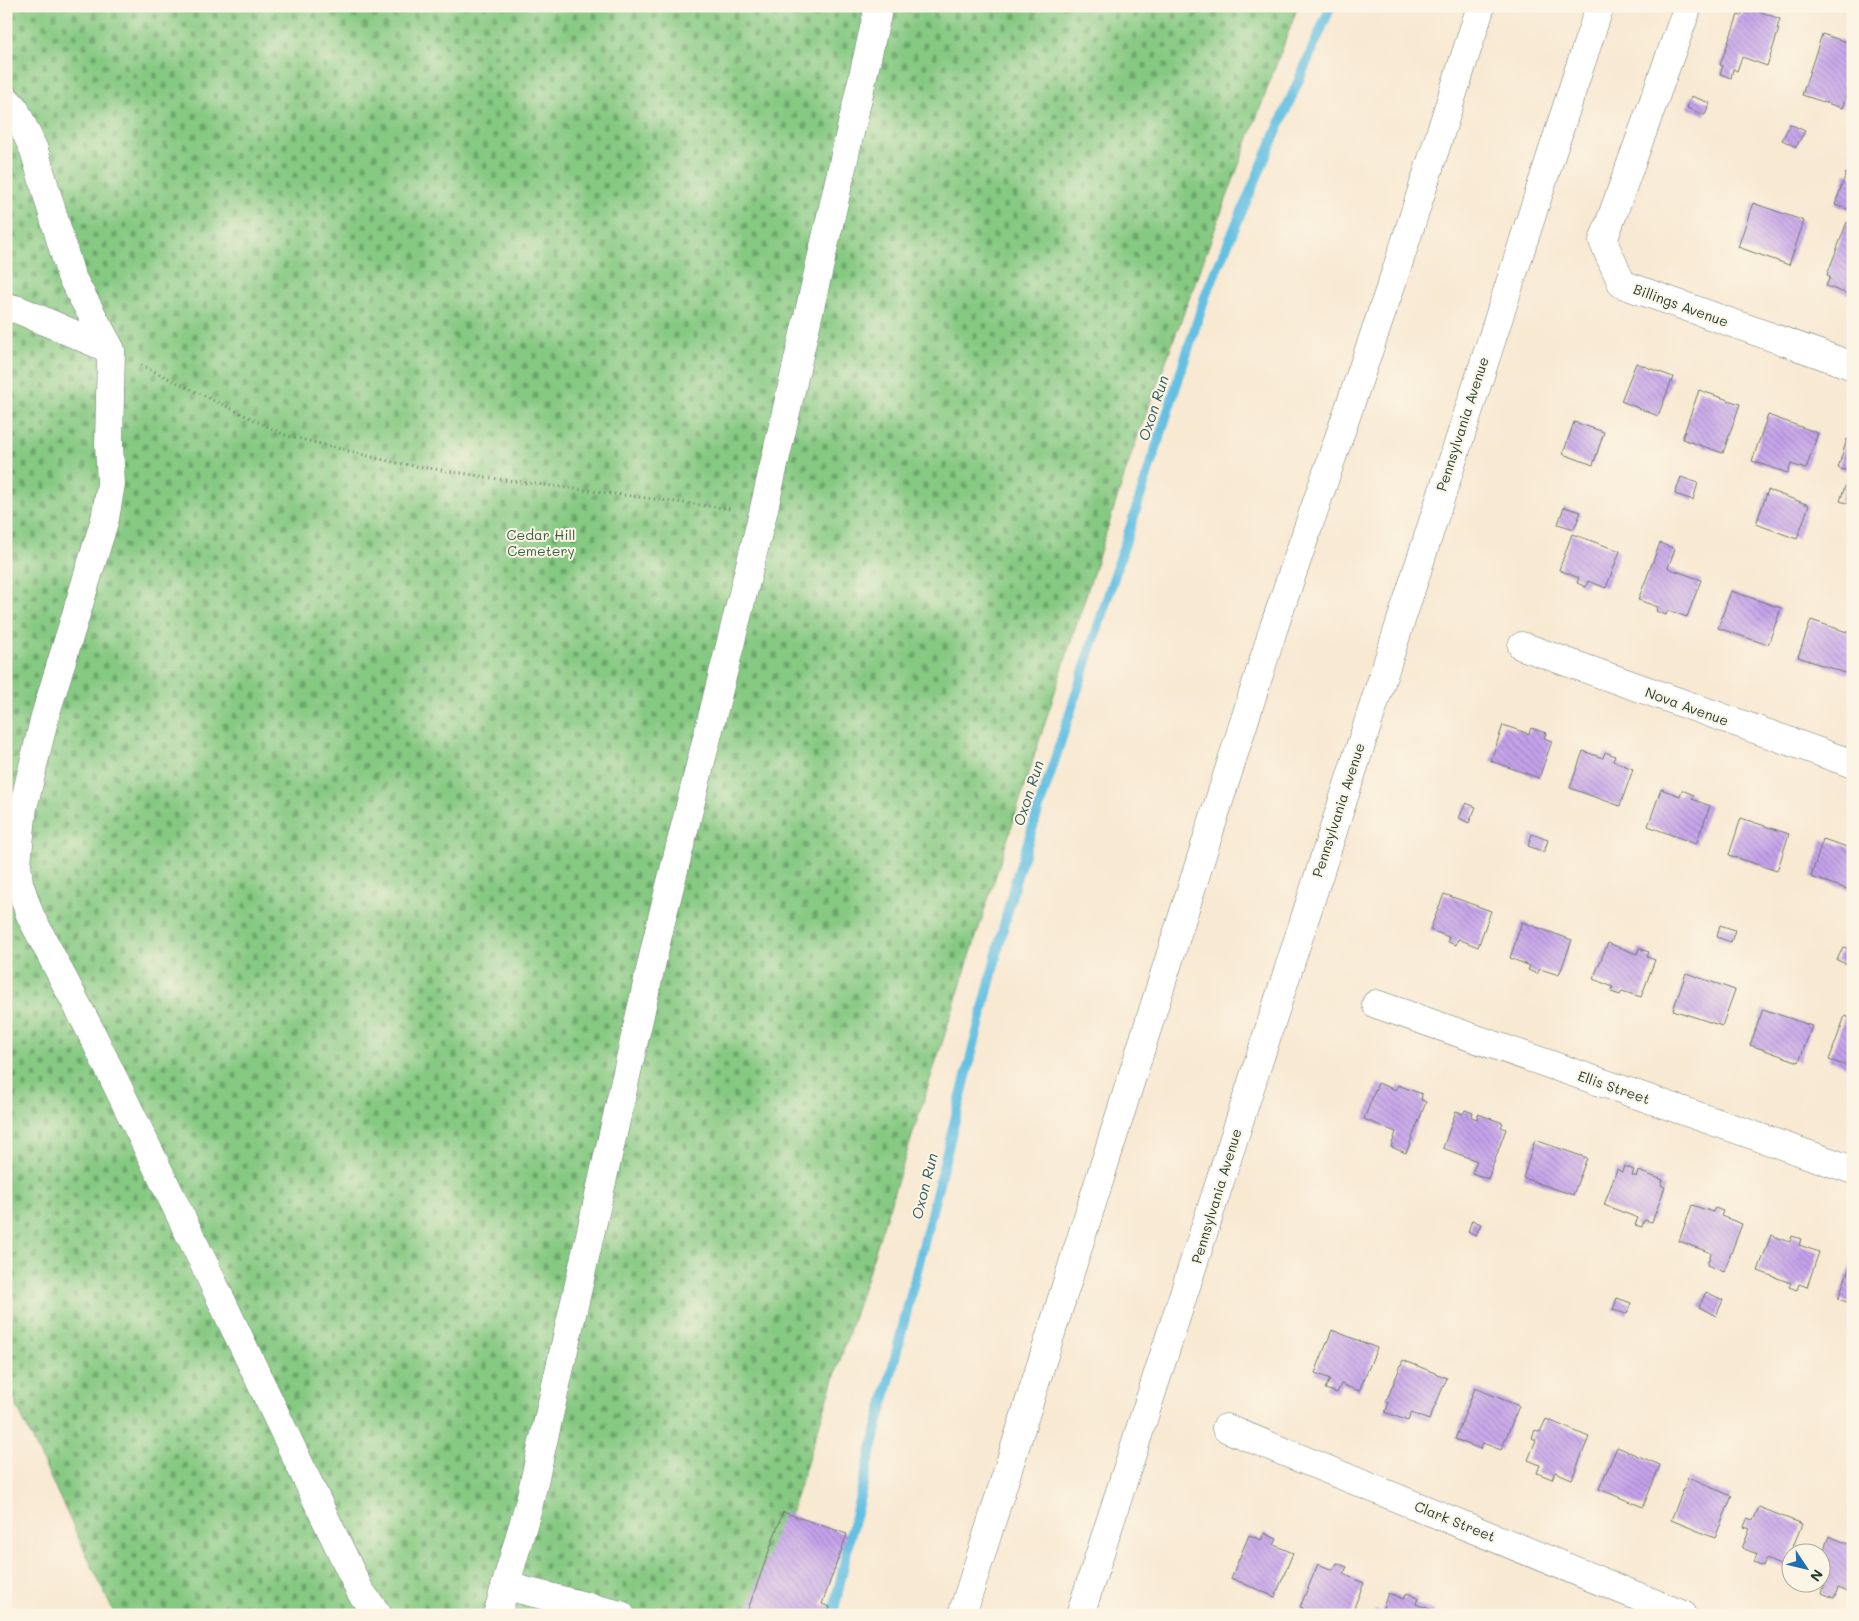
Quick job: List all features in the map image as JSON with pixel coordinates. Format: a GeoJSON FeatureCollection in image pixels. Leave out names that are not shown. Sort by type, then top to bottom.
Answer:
{"type":"FeatureCollection","features":[{"type":"Feature","properties":{"kind":"main road"},"geometry":{"type":"LineString","coordinates":[[497,1615],[529,1504],[661,922],[763,513],[879,6]]}},
{"type":"Feature","properties":{"kind":"main road"},"geometry":{"type":"LineString","coordinates":[[962,1615],[1274,627],[1397,268],[1481,6]]}},
{"type":"Feature","properties":{"kind":"main road","name":"Pennsylvania Avenue"},"geometry":{"type":"LineString","coordinates":[[1080,1615],[1183,1300],[1450,461],[1600,6]]}},
{"type":"Feature","properties":{"kind":"main road","name":"Billings Avenue"},"geometry":{"type":"LineString","coordinates":[[1688,6],[1603,241],[1622,284],[1853,366]]}},
{"type":"Feature","properties":{"kind":"main road"},"geometry":{"type":"LineString","coordinates":[[6,99],[15,109],[34,150],[70,276],[111,350],[109,444],[111,484],[105,519],[45,716],[23,808],[17,863],[19,882],[30,915],[89,1028],[352,1576],[360,1591],[378,1615]]}},
{"type":"Feature","properties":{"kind":"main road"},"geometry":{"type":"LineString","coordinates":[[6,307],[19,310],[111,350]]}},
{"type":"Feature","properties":{"kind":"main road","name":"Nova Avenue"},"geometry":{"type":"LineString","coordinates":[[1522,646],[1853,764]]}},
{"type":"Feature","properties":{"kind":"main road","name":"Ellis Street"},"geometry":{"type":"LineString","coordinates":[[1376,1004],[1853,1170]]}},
{"type":"Feature","properties":{"kind":"main road","name":"Clark Street"},"geometry":{"type":"LineString","coordinates":[[1226,1428],[1683,1615]]}},
{"type":"Feature","properties":{"kind":"main road"},"geometry":{"type":"LineString","coordinates":[[506,1586],[622,1615]]}},
{"type":"Feature","properties":{"kind":"path"},"geometry":{"type":"LineString","coordinates":[[111,350],[285,435],[396,463],[505,480],[763,513]]}},
{"type":"Feature","properties":{"kind":"green space","name":"Cedar Hill Cemetery"},"geometry":{"type":"Polygon","coordinates":[[[6,6],[1298,6],[1132,452],[758,1615],[115,1615],[6,1383],[6,6]]]}},
{"type":"Feature","properties":{"kind":"building"},"geometry":{"type":"Polygon","coordinates":[[[1745,6],[1780,19],[1777,29],[1779,29],[1767,66],[1742,57],[1737,71],[1733,69],[1731,78],[1720,74],[1723,66],[1720,65],[1738,15],[1741,16],[1745,6]]]}},
{"type":"Feature","properties":{"kind":"building"},"geometry":{"type":"Polygon","coordinates":[[[1822,34],[1853,44],[1853,76],[1842,108],[1802,95],[1822,34]]]}},
{"type":"Feature","properties":{"kind":"building"},"geometry":{"type":"Polygon","coordinates":[[[1691,96],[1710,103],[1705,115],[1687,108],[1691,96]]]}},
{"type":"Feature","properties":{"kind":"building"},"geometry":{"type":"Polygon","coordinates":[[[1790,124],[1805,131],[1796,147],[1782,140],[1790,124]]]}},
{"type":"Feature","properties":{"kind":"building"},"geometry":{"type":"Polygon","coordinates":[[[1846,173],[1853,175],[1853,211],[1835,205],[1846,173]]]}},
{"type":"Feature","properties":{"kind":"building"},"geometry":{"type":"Polygon","coordinates":[[[1753,203],[1804,221],[1789,265],[1738,247],[1753,203]]]}},
{"type":"Feature","properties":{"kind":"building"},"geometry":{"type":"Polygon","coordinates":[[[1847,222],[1853,224],[1853,296],[1826,286],[1830,277],[1827,275],[1847,222]]]}},
{"type":"Feature","properties":{"kind":"building"},"geometry":{"type":"Polygon","coordinates":[[[1636,363],[1673,377],[1658,416],[1621,401],[1636,363]]]}},
{"type":"Feature","properties":{"kind":"building"},"geometry":{"type":"Polygon","coordinates":[[[1699,390],[1740,404],[1723,453],[1682,439],[1699,390]]]}},
{"type":"Feature","properties":{"kind":"building"},"geometry":{"type":"Polygon","coordinates":[[[1768,415],[1818,433],[1806,469],[1791,464],[1788,473],[1752,461],[1768,415]]]}},
{"type":"Feature","properties":{"kind":"building"},"geometry":{"type":"Polygon","coordinates":[[[1574,422],[1604,432],[1593,465],[1563,454],[1574,422]]]}},
{"type":"Feature","properties":{"kind":"building"},"geometry":{"type":"Polygon","coordinates":[[[1847,439],[1853,440],[1853,505],[1840,501],[1850,472],[1838,468],[1847,439]]]}},
{"type":"Feature","properties":{"kind":"building"},"geometry":{"type":"Polygon","coordinates":[[[1681,477],[1698,483],[1693,500],[1675,494],[1681,477]]]}},
{"type":"Feature","properties":{"kind":"building"},"geometry":{"type":"Polygon","coordinates":[[[1768,490],[1809,505],[1797,539],[1756,524],[1768,490]]]}},
{"type":"Feature","properties":{"kind":"building"},"geometry":{"type":"Polygon","coordinates":[[[1564,507],[1581,512],[1574,529],[1558,524],[1564,507]]]}},
{"type":"Feature","properties":{"kind":"building"},"geometry":{"type":"Polygon","coordinates":[[[1572,534],[1620,551],[1606,588],[1588,581],[1586,587],[1577,583],[1579,578],[1559,570],[1572,534]]]}},
{"type":"Feature","properties":{"kind":"building"},"geometry":{"type":"Polygon","coordinates":[[[1660,543],[1675,549],[1668,568],[1701,580],[1687,617],[1668,610],[1666,615],[1656,611],[1658,607],[1638,600],[1660,543]]]}},
{"type":"Feature","properties":{"kind":"building"},"geometry":{"type":"Polygon","coordinates":[[[1731,591],[1781,608],[1768,645],[1718,628],[1731,591]]]}},
{"type":"Feature","properties":{"kind":"building"},"geometry":{"type":"Polygon","coordinates":[[[1811,620],[1853,634],[1853,659],[1848,674],[1798,657],[1811,620]]]}},
{"type":"Feature","properties":{"kind":"building"},"geometry":{"type":"Polygon","coordinates":[[[1503,725],[1529,734],[1531,728],[1546,733],[1544,738],[1552,741],[1539,778],[1491,761],[1503,725]]]}},
{"type":"Feature","properties":{"kind":"building"},"geometry":{"type":"Polygon","coordinates":[[[1583,751],[1603,758],[1605,752],[1615,756],[1613,761],[1633,769],[1620,806],[1570,788],[1583,751]]]}},
{"type":"Feature","properties":{"kind":"building"},"geometry":{"type":"Polygon","coordinates":[[[1661,789],[1680,796],[1682,790],[1694,795],[1692,799],[1710,806],[1696,844],[1648,826],[1661,789]]]}},
{"type":"Feature","properties":{"kind":"building"},"geometry":{"type":"Polygon","coordinates":[[[1466,803],[1476,807],[1469,823],[1459,818],[1466,803]]]}},
{"type":"Feature","properties":{"kind":"building"},"geometry":{"type":"Polygon","coordinates":[[[1741,818],[1789,834],[1777,871],[1729,855],[1741,818]]]}},
{"type":"Feature","properties":{"kind":"building"},"geometry":{"type":"Polygon","coordinates":[[[1532,834],[1548,840],[1544,852],[1528,846],[1532,834]]]}},
{"type":"Feature","properties":{"kind":"building"},"geometry":{"type":"Polygon","coordinates":[[[1823,839],[1853,849],[1853,891],[1811,877],[1823,839]]]}},
{"type":"Feature","properties":{"kind":"building"},"geometry":{"type":"Polygon","coordinates":[[[1444,894],[1491,911],[1478,947],[1458,939],[1456,945],[1448,942],[1449,937],[1430,930],[1444,894]]]}},
{"type":"Feature","properties":{"kind":"building"},"geometry":{"type":"Polygon","coordinates":[[[1522,922],[1572,940],[1559,975],[1540,969],[1537,974],[1528,970],[1530,966],[1510,958],[1522,922]]]}},
{"type":"Feature","properties":{"kind":"building"},"geometry":{"type":"Polygon","coordinates":[[[1720,925],[1735,930],[1731,942],[1717,937],[1720,925]]]}},
{"type":"Feature","properties":{"kind":"building"},"geometry":{"type":"Polygon","coordinates":[[[1608,943],[1637,954],[1639,948],[1649,952],[1647,957],[1655,960],[1641,997],[1622,991],[1620,995],[1611,992],[1613,987],[1593,979],[1608,943]]]}},
{"type":"Feature","properties":{"kind":"building"},"geometry":{"type":"Polygon","coordinates":[[[1843,947],[1853,950],[1849,965],[1837,960],[1843,947]]]}},
{"type":"Feature","properties":{"kind":"building"},"geometry":{"type":"Polygon","coordinates":[[[1686,973],[1735,990],[1722,1026],[1673,1010],[1686,973]]]}},
{"type":"Feature","properties":{"kind":"building"},"geometry":{"type":"Polygon","coordinates":[[[1763,1009],[1812,1026],[1799,1062],[1750,1045],[1763,1009]]]}},
{"type":"Feature","properties":{"kind":"building"},"geometry":{"type":"Polygon","coordinates":[[[1845,1016],[1853,1019],[1853,1068],[1829,1060],[1845,1016]]]}},
{"type":"Feature","properties":{"kind":"building"},"geometry":{"type":"Polygon","coordinates":[[[1378,1083],[1396,1090],[1398,1085],[1422,1094],[1421,1100],[1426,1102],[1406,1153],[1391,1147],[1396,1132],[1364,1119],[1378,1083]]]}},
{"type":"Feature","properties":{"kind":"building"},"geometry":{"type":"Polygon","coordinates":[[[1465,1110],[1473,1113],[1471,1117],[1477,1119],[1478,1114],[1503,1123],[1501,1127],[1506,1129],[1488,1179],[1472,1173],[1477,1161],[1443,1148],[1456,1111],[1463,1114],[1465,1110]]]}},
{"type":"Feature","properties":{"kind":"building"},"geometry":{"type":"Polygon","coordinates":[[[1535,1140],[1587,1158],[1573,1195],[1523,1178],[1535,1140]]]}},
{"type":"Feature","properties":{"kind":"building"},"geometry":{"type":"Polygon","coordinates":[[[1624,1166],[1634,1170],[1632,1175],[1636,1177],[1638,1171],[1663,1180],[1661,1185],[1665,1187],[1652,1222],[1644,1220],[1642,1227],[1635,1225],[1638,1218],[1604,1205],[1617,1169],[1622,1172],[1624,1166]]]}},
{"type":"Feature","properties":{"kind":"building"},"geometry":{"type":"Polygon","coordinates":[[[1692,1205],[1713,1212],[1715,1208],[1723,1211],[1721,1216],[1742,1224],[1724,1272],[1707,1265],[1711,1253],[1679,1241],[1692,1205]]]}},
{"type":"Feature","properties":{"kind":"building"},"geometry":{"type":"Polygon","coordinates":[[[1472,1220],[1481,1224],[1476,1235],[1468,1232],[1472,1220]]]}},
{"type":"Feature","properties":{"kind":"building"},"geometry":{"type":"Polygon","coordinates":[[[1771,1235],[1790,1242],[1792,1236],[1801,1239],[1799,1245],[1819,1252],[1807,1287],[1799,1284],[1797,1290],[1789,1287],[1791,1283],[1758,1271],[1771,1235]]]}},
{"type":"Feature","properties":{"kind":"building"},"geometry":{"type":"Polygon","coordinates":[[[1851,1263],[1853,1264],[1853,1304],[1838,1299],[1851,1263]]]}},
{"type":"Feature","properties":{"kind":"building"},"geometry":{"type":"Polygon","coordinates":[[[1706,1292],[1723,1300],[1716,1316],[1699,1307],[1706,1292]]]}},
{"type":"Feature","properties":{"kind":"building"},"geometry":{"type":"Polygon","coordinates":[[[1617,1298],[1631,1303],[1627,1314],[1613,1310],[1617,1298]]]}},
{"type":"Feature","properties":{"kind":"building"},"geometry":{"type":"Polygon","coordinates":[[[1332,1330],[1377,1348],[1359,1391],[1341,1384],[1337,1393],[1325,1389],[1330,1379],[1315,1373],[1332,1330]]]}},
{"type":"Feature","properties":{"kind":"building"},"geometry":{"type":"Polygon","coordinates":[[[1403,1360],[1447,1378],[1429,1420],[1411,1413],[1408,1421],[1385,1412],[1389,1403],[1386,1402],[1403,1360]]]}},
{"type":"Feature","properties":{"kind":"building"},"geometry":{"type":"Polygon","coordinates":[[[1475,1388],[1519,1406],[1501,1450],[1483,1443],[1480,1449],[1455,1439],[1475,1388]]]}},
{"type":"Feature","properties":{"kind":"building"},"geometry":{"type":"Polygon","coordinates":[[[1546,1419],[1589,1437],[1572,1479],[1555,1472],[1552,1479],[1537,1473],[1540,1465],[1528,1460],[1536,1440],[1532,1438],[1535,1430],[1540,1432],[1546,1419]]]}},
{"type":"Feature","properties":{"kind":"building"},"geometry":{"type":"Polygon","coordinates":[[[1617,1447],[1660,1465],[1643,1507],[1599,1489],[1617,1447]]]}},
{"type":"Feature","properties":{"kind":"building"},"geometry":{"type":"Polygon","coordinates":[[[1688,1478],[1732,1496],[1715,1538],[1671,1520],[1688,1478]]]}},
{"type":"Feature","properties":{"kind":"building"},"geometry":{"type":"Polygon","coordinates":[[[1759,1507],[1802,1524],[1794,1544],[1782,1544],[1782,1566],[1766,1559],[1763,1566],[1754,1562],[1757,1554],[1742,1548],[1750,1529],[1744,1527],[1747,1519],[1753,1521],[1759,1507]]]}},
{"type":"Feature","properties":{"kind":"building"},"geometry":{"type":"Polygon","coordinates":[[[783,1512],[847,1534],[822,1604],[830,1607],[827,1615],[746,1615],[783,1512]]]}},
{"type":"Feature","properties":{"kind":"building"},"geometry":{"type":"Polygon","coordinates":[[[1264,1533],[1277,1539],[1274,1545],[1293,1553],[1275,1597],[1231,1578],[1249,1535],[1261,1540],[1264,1533]]]}},
{"type":"Feature","properties":{"kind":"building"},"geometry":{"type":"Polygon","coordinates":[[[1829,1536],[1853,1546],[1853,1594],[1838,1588],[1834,1598],[1824,1594],[1832,1594],[1832,1544],[1826,1544],[1829,1536]]]}},
{"type":"Feature","properties":{"kind":"building"},"geometry":{"type":"Polygon","coordinates":[[[1337,1563],[1347,1567],[1343,1574],[1364,1583],[1351,1615],[1301,1614],[1303,1608],[1300,1607],[1318,1564],[1333,1570],[1337,1563]]]}},
{"type":"Feature","properties":{"kind":"building"},"geometry":{"type":"Polygon","coordinates":[[[1388,1593],[1404,1599],[1407,1593],[1418,1598],[1416,1604],[1435,1611],[1433,1615],[1373,1615],[1375,1610],[1381,1613],[1388,1593]]]}},
{"type":"Feature","properties":{"kind":"waterway","name":"Oxon Run"},"geometry":{"type":"LineString","coordinates":[[833,1615],[850,1536],[1015,882],[1206,294],[1331,6]]}}]}
